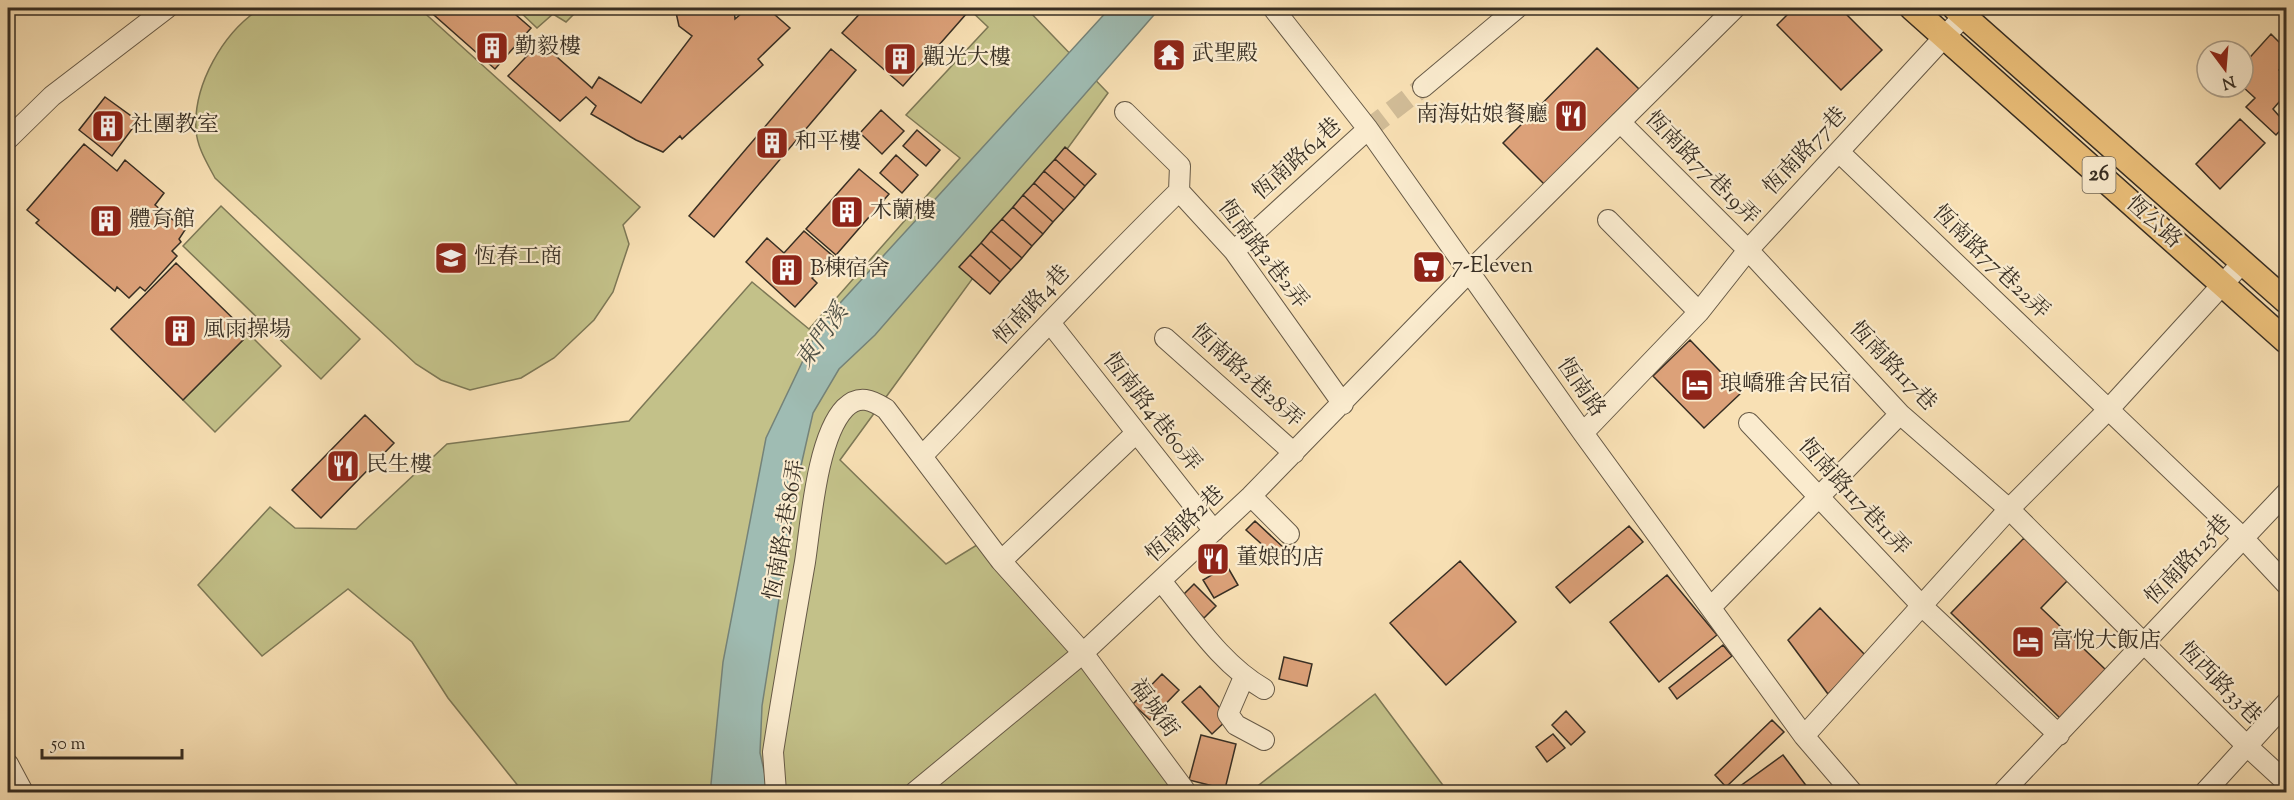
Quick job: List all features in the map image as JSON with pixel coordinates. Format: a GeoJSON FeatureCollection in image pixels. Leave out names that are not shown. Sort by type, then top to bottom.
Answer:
{"type":"FeatureCollection","features":[{"type":"Feature","properties":{"kind":"main road","name":"恆公路"},"geometry":{"type":"LineString","coordinates":[[1912,8],[2286,341]]}},
{"type":"Feature","properties":{"kind":"main road","name":"恆公路"},"geometry":{"type":"LineString","coordinates":[[1963,10],[2286,301]]}},
{"type":"Feature","properties":{"kind":"street"},"geometry":{"type":"LineString","coordinates":[[8,139],[52,96],[167,8]]}},
{"type":"Feature","properties":{"kind":"street","name":"恆南路"},"geometry":{"type":"LineString","coordinates":[[1273,8],[1368,129],[1583,433],[1712,606],[1804,736],[1852,792]]}},
{"type":"Feature","properties":{"kind":"street"},"geometry":{"type":"LineString","coordinates":[[1423,87],[1517,8]]}},
{"type":"Feature","properties":{"kind":"street","name":"恆南路2巷"},"geometry":{"type":"LineString","coordinates":[[915,792],[1083,653],[1251,496],[1470,271],[1735,8]]}},
{"type":"Feature","properties":{"kind":"street","name":"恆南路77巷"},"geometry":{"type":"LineString","coordinates":[[1583,433],[1699,312],[1748,250],[1945,37],[1963,10]]}},
{"type":"Feature","properties":{"kind":"street"},"geometry":{"type":"LineString","coordinates":[[1125,112],[1180,166],[1179,191]]}},
{"type":"Feature","properties":{"kind":"street","name":"恆南路77巷19弄"},"geometry":{"type":"LineString","coordinates":[[1620,122],[1748,250]]}},
{"type":"Feature","properties":{"kind":"street","name":"恆南路64巷"},"geometry":{"type":"LineString","coordinates":[[1234,251],[1368,129]]}},
{"type":"Feature","properties":{"kind":"street","name":"恆南路77巷22弄"},"geometry":{"type":"LineString","coordinates":[[1839,152],[2244,539],[2286,584]]}},
{"type":"Feature","properties":{"kind":"street","name":"恆南路2巷2弄"},"geometry":{"type":"LineString","coordinates":[[1179,191],[1234,251],[1343,404]]}},
{"type":"Feature","properties":{"kind":"street","name":"恆南路4巷"},"geometry":{"type":"LineString","coordinates":[[923,455],[1051,324],[1113,255],[1179,191]]}},
{"type":"Feature","properties":{"kind":"street"},"geometry":{"type":"LineString","coordinates":[[1608,220],[1699,312]]}},
{"type":"Feature","properties":{"kind":"street","name":"恆南路117巷"},"geometry":{"type":"LineString","coordinates":[[1748,250],[1900,414],[2008,509],[2145,643]]}},
{"type":"Feature","properties":{"kind":"street"},"geometry":{"type":"LineString","coordinates":[[1804,736],[1923,607],[2008,509],[2108,410],[2243,262]]}},
{"type":"Feature","properties":{"kind":"street","name":"恆南路4巷60弄"},"geometry":{"type":"LineString","coordinates":[[1051,324],[1214,531]]}},
{"type":"Feature","properties":{"kind":"street","name":"恆南路2巷28弄"},"geometry":{"type":"LineString","coordinates":[[1165,338],[1294,453]]}},
{"type":"Feature","properties":{"kind":"street","name":"恆南路2巷86弄"},"geometry":{"type":"LineString","coordinates":[[776,792],[773,752],[817,476],[833,430],[845,408],[858,400],[870,399],[886,409],[1001,561],[1083,653]]}},
{"type":"Feature","properties":{"kind":"street"},"geometry":{"type":"LineString","coordinates":[[1712,606],[1900,414]]}},
{"type":"Feature","properties":{"kind":"street","name":"恆南路117巷11弄"},"geometry":{"type":"LineString","coordinates":[[1749,423],[1923,607],[2059,735]]}},
{"type":"Feature","properties":{"kind":"street"},"geometry":{"type":"LineString","coordinates":[[1001,561],[1136,434]]}},
{"type":"Feature","properties":{"kind":"street","name":"恆南路125巷"},"geometry":{"type":"LineString","coordinates":[[2003,792],[2286,493]]}},
{"type":"Feature","properties":{"kind":"street"},"geometry":{"type":"LineString","coordinates":[[1251,496],[1288,534]]}},
{"type":"Feature","properties":{"kind":"street"},"geometry":{"type":"LineString","coordinates":[[1161,581],[1227,663],[1264,689]]}},
{"type":"Feature","properties":{"kind":"street","name":"恆西路33巷"},"geometry":{"type":"LineString","coordinates":[[2145,643],[2286,782]]}},
{"type":"Feature","properties":{"kind":"street","name":"福城街"},"geometry":{"type":"LineString","coordinates":[[1083,653],[1186,792]]}},
{"type":"Feature","properties":{"kind":"street"},"geometry":{"type":"LineString","coordinates":[[1244,677],[1228,714],[1236,725],[1264,740]]}},
{"type":"Feature","properties":{"kind":"street"},"geometry":{"type":"LineString","coordinates":[[2205,792],[2286,703]]}},
{"type":"Feature","properties":{"kind":"street"},"geometry":{"type":"LineString","coordinates":[[8,764],[23,792]]}},
{"type":"Feature","properties":{"kind":"shaded area"},"geometry":{"type":"Polygon","coordinates":[[[261,8],[419,8],[640,207],[623,225],[629,244],[613,292],[594,320],[554,358],[521,378],[470,390],[441,380],[416,364],[215,178],[198,143],[196,113],[200,95],[205,78],[223,45],[247,18],[261,8]]]}},
{"type":"Feature","properties":{"kind":"shaded area"},"geometry":{"type":"Polygon","coordinates":[[[516,8],[580,8],[566,22],[553,14],[537,28],[516,8]]]}},
{"type":"Feature","properties":{"kind":"shaded area"},"geometry":{"type":"Polygon","coordinates":[[[968,8],[1026,8],[1108,93],[840,460],[946,564],[985,540],[1183,792],[523,792],[448,698],[412,642],[348,589],[262,656],[198,585],[270,507],[295,528],[356,529],[447,444],[629,421],[752,282],[809,329],[960,158],[906,115],[988,27],[968,8]]]}},
{"type":"Feature","properties":{"kind":"shaded area"},"geometry":{"type":"Polygon","coordinates":[[[221,206],[360,339],[321,379],[183,246],[221,206]]]}},
{"type":"Feature","properties":{"kind":"shaded area"},"geometry":{"type":"Polygon","coordinates":[[[249,334],[281,366],[215,432],[183,400],[249,334]]]}},
{"type":"Feature","properties":{"kind":"shaded area"},"geometry":{"type":"Polygon","coordinates":[[[1375,694],[1448,792],[1250,792],[1375,694]]]}},
{"type":"Feature","properties":{"kind":"water","name":"東門溪"},"geometry":{"type":"Polygon","coordinates":[[[1110,8],[1160,8],[875,335],[839,369],[813,413],[798,479],[762,706],[760,753],[769,792],[715,792],[711,784],[723,662],[766,438],[820,325],[1110,8]]]}},
{"type":"Feature","properties":{"kind":"building","name":"勤毅樓"},"geometry":{"type":"Polygon","coordinates":[[[426,8],[508,8],[531,28],[495,69],[426,8]]]}},
{"type":"Feature","properties":{"kind":"building"},"geometry":{"type":"Polygon","coordinates":[[[675,8],[734,8],[735,19],[748,8],[767,8],[790,28],[758,59],[763,65],[682,139],[680,136],[663,152],[636,140],[591,114],[596,106],[586,97],[560,121],[508,76],[540,42],[592,88],[599,77],[641,103],[692,36],[679,26],[675,8]]]}},
{"type":"Feature","properties":{"kind":"building","name":"觀光大樓"},"geometry":{"type":"Polygon","coordinates":[[[865,8],[961,8],[967,13],[903,86],[842,33],[865,8]]]}},
{"type":"Feature","properties":{"kind":"building"},"geometry":{"type":"Polygon","coordinates":[[[1794,8],[1840,8],[1882,50],[1841,90],[1777,25],[1794,8]]]}},
{"type":"Feature","properties":{"kind":"building"},"geometry":{"type":"Polygon","coordinates":[[[2271,34],[2286,49],[2286,62],[2279,70],[2286,77],[2286,94],[2273,109],[2286,124],[2276,135],[2246,107],[2255,99],[2255,52],[2271,34]]]}},
{"type":"Feature","properties":{"kind":"building","name":"南海姑娘餐廳"},"geometry":{"type":"Polygon","coordinates":[[[1597,48],[1639,89],[1544,184],[1503,143],[1597,48]]]}},
{"type":"Feature","properties":{"kind":"building","name":"和平樓"},"geometry":{"type":"Polygon","coordinates":[[[831,49],[856,70],[714,237],[689,216],[831,49]]]}},
{"type":"Feature","properties":{"kind":"building","name":"社團教室"},"geometry":{"type":"Polygon","coordinates":[[[105,97],[138,121],[112,156],[79,130],[105,97]]]}},
{"type":"Feature","properties":{"kind":"building"},"geometry":{"type":"Polygon","coordinates":[[[881,110],[904,131],[882,154],[860,133],[881,110]]]}},
{"type":"Feature","properties":{"kind":"building"},"geometry":{"type":"Polygon","coordinates":[[[2240,119],[2265,143],[2220,189],[2196,164],[2240,119]]]}},
{"type":"Feature","properties":{"kind":"building"},"geometry":{"type":"Polygon","coordinates":[[[917,130],[940,150],[926,166],[903,146],[917,130]]]}},
{"type":"Feature","properties":{"kind":"building","name":"體育館"},"geometry":{"type":"Polygon","coordinates":[[[84,144],[117,171],[125,160],[164,193],[155,205],[185,230],[179,239],[181,242],[172,251],[177,256],[145,291],[140,287],[129,298],[117,287],[115,291],[36,223],[39,220],[27,210],[84,144]]]}},
{"type":"Feature","properties":{"kind":"building"},"geometry":{"type":"Polygon","coordinates":[[[1065,147],[1096,174],[1085,186],[1055,159],[1065,147]]]}},
{"type":"Feature","properties":{"kind":"building"},"geometry":{"type":"Polygon","coordinates":[[[896,155],[918,175],[902,193],[880,173],[896,155]]]}},
{"type":"Feature","properties":{"kind":"building"},"geometry":{"type":"Polygon","coordinates":[[[1055,159],[1085,186],[1075,198],[1044,171],[1055,159]]]}},
{"type":"Feature","properties":{"kind":"building","name":"木蘭樓"},"geometry":{"type":"Polygon","coordinates":[[[859,169],[889,194],[836,255],[806,229],[859,169]]]}},
{"type":"Feature","properties":{"kind":"building"},"geometry":{"type":"Polygon","coordinates":[[[1044,171],[1075,198],[1064,210],[1034,183],[1044,171]]]}},
{"type":"Feature","properties":{"kind":"building"},"geometry":{"type":"Polygon","coordinates":[[[1034,183],[1064,210],[1053,222],[1023,195],[1034,183]]]}},
{"type":"Feature","properties":{"kind":"building"},"geometry":{"type":"Polygon","coordinates":[[[1023,195],[1053,222],[1043,234],[1013,207],[1023,195]]]}},
{"type":"Feature","properties":{"kind":"building"},"geometry":{"type":"Polygon","coordinates":[[[1013,207],[1043,234],[1032,246],[1002,219],[1013,207]]]}},
{"type":"Feature","properties":{"kind":"building"},"geometry":{"type":"Polygon","coordinates":[[[1002,219],[1032,246],[1022,258],[991,231],[1002,219]]]}},
{"type":"Feature","properties":{"kind":"building","name":"B棟宿舍"},"geometry":{"type":"Polygon","coordinates":[[[804,231],[833,256],[812,278],[817,283],[795,307],[746,262],[767,238],[784,253],[804,231]]]}},
{"type":"Feature","properties":{"kind":"building"},"geometry":{"type":"Polygon","coordinates":[[[991,231],[1022,258],[1011,270],[981,243],[991,231]]]}},
{"type":"Feature","properties":{"kind":"building"},"geometry":{"type":"Polygon","coordinates":[[[981,243],[1011,270],[1000,282],[970,255],[981,243]]]}},
{"type":"Feature","properties":{"kind":"building"},"geometry":{"type":"Polygon","coordinates":[[[970,255],[1000,282],[990,294],[959,267],[970,255]]]}},
{"type":"Feature","properties":{"kind":"building","name":"風雨操場"},"geometry":{"type":"Polygon","coordinates":[[[176,263],[249,334],[183,400],[111,329],[176,263]]]}},
{"type":"Feature","properties":{"kind":"building","name":"琅嶠雅舍民宿"},"geometry":{"type":"Polygon","coordinates":[[[1690,340],[1741,393],[1704,428],[1653,376],[1690,340]]]}},
{"type":"Feature","properties":{"kind":"building","name":"民生樓"},"geometry":{"type":"Polygon","coordinates":[[[365,415],[394,443],[321,518],[292,490],[365,415]]]}},
{"type":"Feature","properties":{"kind":"building"},"geometry":{"type":"Polygon","coordinates":[[[1255,521],[1285,549],[1277,558],[1246,530],[1255,521]]]}},
{"type":"Feature","properties":{"kind":"building"},"geometry":{"type":"Polygon","coordinates":[[[1629,526],[1643,542],[1570,603],[1556,587],[1629,526]]]}},
{"type":"Feature","properties":{"kind":"building","name":"富悅大飯店"},"geometry":{"type":"Polygon","coordinates":[[[2024,538],[2068,580],[2041,608],[2106,670],[2060,718],[1951,613],[2024,538]]]}},
{"type":"Feature","properties":{"kind":"building"},"geometry":{"type":"Polygon","coordinates":[[[1460,561],[1516,622],[1446,685],[1390,623],[1460,561]]]}},
{"type":"Feature","properties":{"kind":"building"},"geometry":{"type":"Polygon","coordinates":[[[1227,566],[1238,585],[1214,598],[1203,580],[1227,566]]]}},
{"type":"Feature","properties":{"kind":"building"},"geometry":{"type":"Polygon","coordinates":[[[1667,575],[1717,635],[1659,682],[1610,622],[1667,575]]]}},
{"type":"Feature","properties":{"kind":"building"},"geometry":{"type":"Polygon","coordinates":[[[1194,584],[1216,606],[1204,618],[1182,596],[1194,584]]]}},
{"type":"Feature","properties":{"kind":"building"},"geometry":{"type":"Polygon","coordinates":[[[1820,608],[1866,656],[1828,694],[1788,640],[1820,608]]]}},
{"type":"Feature","properties":{"kind":"building"},"geometry":{"type":"Polygon","coordinates":[[[1723,645],[1732,656],[1677,699],[1669,688],[1723,645]]]}},
{"type":"Feature","properties":{"kind":"building"},"geometry":{"type":"Polygon","coordinates":[[[1284,657],[1312,664],[1307,686],[1279,679],[1284,657]]]}},
{"type":"Feature","properties":{"kind":"building"},"geometry":{"type":"Polygon","coordinates":[[[1162,674],[1179,690],[1150,720],[1133,704],[1162,674]]]}},
{"type":"Feature","properties":{"kind":"building"},"geometry":{"type":"Polygon","coordinates":[[[1200,686],[1229,718],[1212,734],[1182,702],[1200,686]]]}},
{"type":"Feature","properties":{"kind":"building"},"geometry":{"type":"Polygon","coordinates":[[[1566,711],[1585,732],[1571,745],[1552,725],[1566,711]]]}},
{"type":"Feature","properties":{"kind":"building"},"geometry":{"type":"Polygon","coordinates":[[[1772,720],[1784,732],[1726,787],[1715,775],[1772,720]]]}},
{"type":"Feature","properties":{"kind":"building"},"geometry":{"type":"Polygon","coordinates":[[[1553,734],[1565,748],[1547,762],[1536,747],[1553,734]]]}},
{"type":"Feature","properties":{"kind":"building"},"geometry":{"type":"Polygon","coordinates":[[[1201,735],[1236,744],[1225,789],[1189,780],[1201,735]]]}},
{"type":"Feature","properties":{"kind":"building"},"geometry":{"type":"Polygon","coordinates":[[[1783,755],[1811,792],[1732,792],[1783,755]]]}},
{"type":"Feature","properties":{"kind":"tunnel"},"geometry":{"type":"LineString","coordinates":[[1368,129],[1423,87]]}},
{"type":"Feature","properties":{"kind":"place","name":"勤毅樓"},"geometry":{"type":"Point","coordinates":[492,48]}},
{"type":"Feature","properties":{"kind":"place","name":"武聖殿"},"geometry":{"type":"Point","coordinates":[1169,55]}},
{"type":"Feature","properties":{"kind":"place","name":"觀光大樓"},"geometry":{"type":"Point","coordinates":[900,59]}},
{"type":"Feature","properties":{"kind":"place","name":"南海姑娘餐廳"},"geometry":{"type":"Point","coordinates":[1571,116]}},
{"type":"Feature","properties":{"kind":"place","name":"社團教室"},"geometry":{"type":"Point","coordinates":[108,126]}},
{"type":"Feature","properties":{"kind":"place","name":"和平樓"},"geometry":{"type":"Point","coordinates":[772,143]}},
{"type":"Feature","properties":{"kind":"place","name":"木蘭樓"},"geometry":{"type":"Point","coordinates":[847,212]}},
{"type":"Feature","properties":{"kind":"place","name":"體育館"},"geometry":{"type":"Point","coordinates":[106,221]}},
{"type":"Feature","properties":{"kind":"place","name":"恆春工商"},"geometry":{"type":"Point","coordinates":[451,258]}},
{"type":"Feature","properties":{"kind":"place","name":"7-Eleven"},"geometry":{"type":"Point","coordinates":[1429,267]}},
{"type":"Feature","properties":{"kind":"place","name":"B棟宿舍"},"geometry":{"type":"Point","coordinates":[787,270]}},
{"type":"Feature","properties":{"kind":"place","name":"風雨操場"},"geometry":{"type":"Point","coordinates":[180,331]}},
{"type":"Feature","properties":{"kind":"place","name":"琅嶠雅舍民宿"},"geometry":{"type":"Point","coordinates":[1697,385]}},
{"type":"Feature","properties":{"kind":"place","name":"民生樓"},"geometry":{"type":"Point","coordinates":[343,466]}},
{"type":"Feature","properties":{"kind":"place","name":"董娘的店"},"geometry":{"type":"Point","coordinates":[1213,559]}},
{"type":"Feature","properties":{"kind":"place","name":"富悅大飯店"},"geometry":{"type":"Point","coordinates":[2028,642]}}]}
